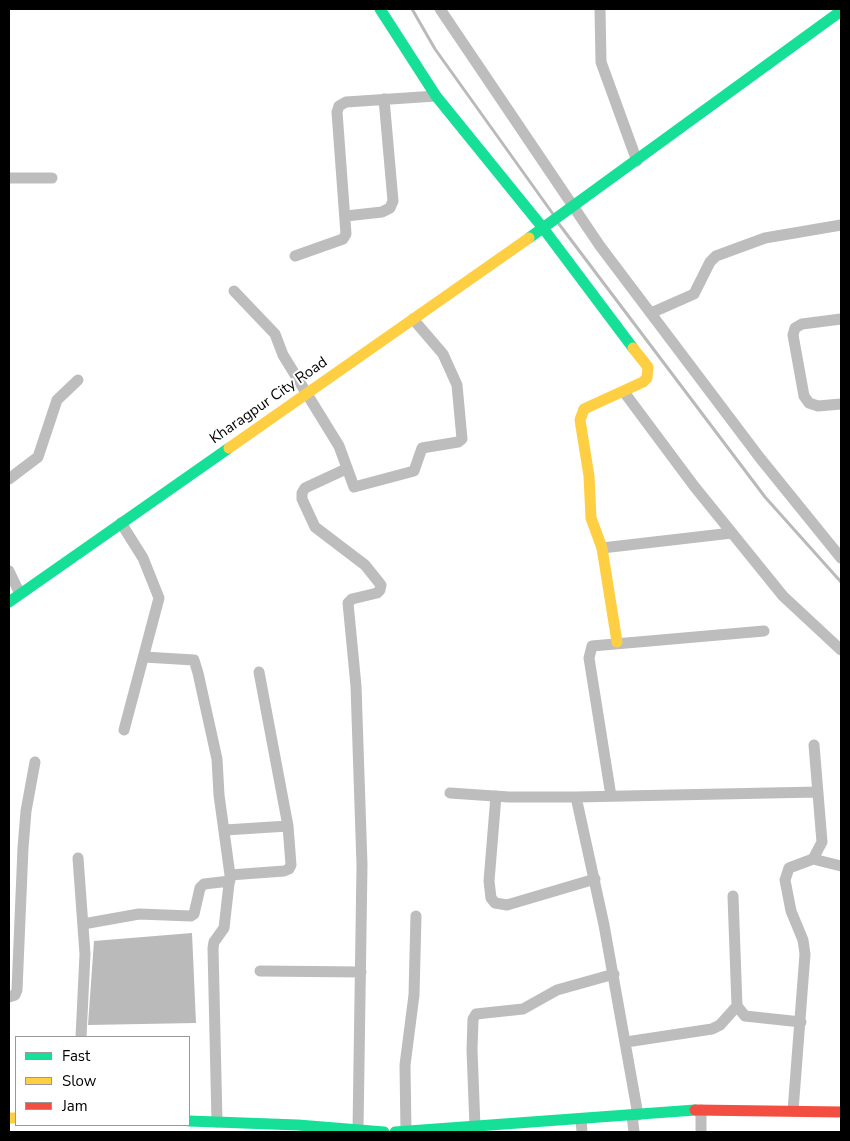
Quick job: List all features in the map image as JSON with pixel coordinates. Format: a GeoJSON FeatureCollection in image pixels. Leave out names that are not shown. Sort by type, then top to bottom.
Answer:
{"type":"FeatureCollection","features":[{"type":"Feature","properties":{"kind":"street"},"geometry":{"type":"LineString","coordinates":[[380,9],[436,96],[545,227],[648,367],[647,378],[643,382],[584,409],[581,414],[589,476],[591,518],[602,548],[617,642]]}},
{"type":"Feature","properties":{"kind":"street"},"geometry":{"type":"LineString","coordinates":[[440,9],[573,208],[760,458],[841,558]]}},
{"type":"Feature","properties":{"kind":"street"},"geometry":{"type":"LineString","coordinates":[[600,9],[601,62],[637,161]]}},
{"type":"Feature","properties":{"kind":"street","name":"Kharagpur City Road"},"geometry":{"type":"LineString","coordinates":[[9,602],[573,208],[841,11]]}},
{"type":"Feature","properties":{"kind":"street"},"geometry":{"type":"LineString","coordinates":[[295,256],[343,239],[346,234],[337,112],[339,106],[346,102],[436,96]]}},
{"type":"Feature","properties":{"kind":"street"},"geometry":{"type":"LineString","coordinates":[[346,216],[382,212],[390,208],[394,201],[384,99]]}},
{"type":"Feature","properties":{"kind":"street"},"geometry":{"type":"LineString","coordinates":[[9,178],[52,178]]}},
{"type":"Feature","properties":{"kind":"street"},"geometry":{"type":"LineString","coordinates":[[651,313],[694,294],[710,262],[716,256],[765,238],[841,225]]}},
{"type":"Feature","properties":{"kind":"street"},"geometry":{"type":"LineString","coordinates":[[234,291],[271,328],[306,394],[339,446],[351,484],[354,487],[414,471],[422,448],[458,442],[462,439],[457,385],[443,354],[413,319]]}},
{"type":"Feature","properties":{"kind":"street"},"geometry":{"type":"LineString","coordinates":[[841,319],[802,324],[795,328],[793,335],[804,396],[809,403],[818,406],[841,404]]}},
{"type":"Feature","properties":{"kind":"street"},"geometry":{"type":"LineString","coordinates":[[9,479],[38,457],[57,400],[78,380]]}},
{"type":"Feature","properties":{"kind":"street"},"geometry":{"type":"LineString","coordinates":[[624,392],[732,533],[788,602],[841,650]]}},
{"type":"Feature","properties":{"kind":"street"},"geometry":{"type":"LineString","coordinates":[[346,469],[305,488],[302,499],[315,527],[365,564],[381,585],[377,593],[352,599],[348,603],[356,686],[362,865],[362,1131]]}},
{"type":"Feature","properties":{"kind":"street"},"geometry":{"type":"LineString","coordinates":[[121,523],[143,558],[158,598],[124,730]]}},
{"type":"Feature","properties":{"kind":"street"},"geometry":{"type":"LineString","coordinates":[[602,548],[732,533]]}},
{"type":"Feature","properties":{"kind":"street"},"geometry":{"type":"LineString","coordinates":[[9,571],[20,594]]}},
{"type":"Feature","properties":{"kind":"street"},"geometry":{"type":"LineString","coordinates":[[611,796],[590,651],[592,646],[599,643],[764,631]]}},
{"type":"Feature","properties":{"kind":"street"},"geometry":{"type":"LineString","coordinates":[[144,657],[190,659],[196,665],[217,759],[218,785],[230,878],[224,928],[214,942],[213,948],[210,1125]]}},
{"type":"Feature","properties":{"kind":"street"},"geometry":{"type":"LineString","coordinates":[[83,924],[139,914],[190,916],[194,914],[200,888],[204,884],[289,869],[292,860],[288,826],[258,672]]}},
{"type":"Feature","properties":{"kind":"street"},"geometry":{"type":"LineString","coordinates":[[813,860],[822,842],[814,745]]}},
{"type":"Feature","properties":{"kind":"street"},"geometry":{"type":"LineString","coordinates":[[9,997],[15,995],[17,990],[14,895],[35,762]]}},
{"type":"Feature","properties":{"kind":"street"},"geometry":{"type":"LineString","coordinates":[[450,794],[576,797],[818,792]]}},
{"type":"Feature","properties":{"kind":"street"},"geometry":{"type":"LineString","coordinates":[[496,796],[489,881],[491,898],[495,903],[507,905],[595,879]]}},
{"type":"Feature","properties":{"kind":"street"},"geometry":{"type":"LineString","coordinates":[[576,797],[595,879],[626,1042],[635,1115],[634,1132]]}},
{"type":"Feature","properties":{"kind":"street"},"geometry":{"type":"LineString","coordinates":[[225,830],[288,826]]}},
{"type":"Feature","properties":{"kind":"street"},"geometry":{"type":"LineString","coordinates":[[78,858],[85,954],[81,1036]]}},
{"type":"Feature","properties":{"kind":"street"},"geometry":{"type":"LineString","coordinates":[[793,1111],[805,954],[803,940],[791,911],[785,880],[789,868],[813,860],[841,866]]}},
{"type":"Feature","properties":{"kind":"street"},"geometry":{"type":"LineString","coordinates":[[733,896],[737,1006],[746,1016],[801,1022]]}},
{"type":"Feature","properties":{"kind":"street"},"geometry":{"type":"LineString","coordinates":[[406,1132],[404,1066],[414,994],[416,916]]}},
{"type":"Feature","properties":{"kind":"street"},"geometry":{"type":"LineString","coordinates":[[260,971],[361,972]]}},
{"type":"Feature","properties":{"kind":"street"},"geometry":{"type":"LineString","coordinates":[[475,1127],[472,1050],[473,1019],[476,1014],[523,1009],[551,992],[614,974]]}},
{"type":"Feature","properties":{"kind":"street"},"geometry":{"type":"LineString","coordinates":[[626,1042],[712,1029],[720,1025],[737,1006]]}},
{"type":"Feature","properties":{"kind":"street"},"geometry":{"type":"LineString","coordinates":[[395,1132],[428,1132],[475,1127],[510,1128],[581,1119],[701,1110],[841,1112]]}},
{"type":"Feature","properties":{"kind":"street"},"geometry":{"type":"LineString","coordinates":[[701,1110],[701,1132]]}},
{"type":"Feature","properties":{"kind":"street"},"geometry":{"type":"LineString","coordinates":[[581,1119],[582,1132]]}},
{"type":"Feature","properties":{"kind":"street"},"geometry":{"type":"LineString","coordinates":[[190,1121],[210,1125],[298,1125],[384,1132]]}},
{"type":"Feature","properties":{"kind":"shaded area"},"geometry":{"type":"Polygon","coordinates":[[[192,933],[196,1023],[88,1025],[94,941],[192,933]]]}},
{"type":"Feature","properties":{"kind":"waterway"},"geometry":{"type":"LineString","coordinates":[[412,9],[435,49],[553,214]]}},
{"type":"Feature","properties":{"kind":"waterway"},"geometry":{"type":"LineString","coordinates":[[559,224],[765,497],[841,582]]}},
{"type":"Feature","properties":{"kind":"traffic: fast"},"geometry":{"type":"LineString","coordinates":[[380,9],[436,96],[543,228],[633,348]]}},
{"type":"Feature","properties":{"kind":"traffic: fast"},"geometry":{"type":"LineString","coordinates":[[529,238],[841,11]]}},
{"type":"Feature","properties":{"kind":"traffic: fast"},"geometry":{"type":"LineString","coordinates":[[9,602],[229,448]]}},
{"type":"Feature","properties":{"kind":"traffic: fast"},"geometry":{"type":"LineString","coordinates":[[395,1132],[695,1110]]}},
{"type":"Feature","properties":{"kind":"traffic: fast"},"geometry":{"type":"LineString","coordinates":[[190,1121],[298,1125],[384,1132]]}},
{"type":"Feature","properties":{"kind":"traffic: slow"},"geometry":{"type":"LineString","coordinates":[[229,448],[529,238]]}},
{"type":"Feature","properties":{"kind":"traffic: slow"},"geometry":{"type":"LineString","coordinates":[[617,642],[602,548],[591,518],[589,476],[580,420],[584,409],[643,382],[647,378],[648,367],[633,348]]}},
{"type":"Feature","properties":{"kind":"traffic: slow"},"geometry":{"type":"LineString","coordinates":[[9,1118],[15,1118]]}},
{"type":"Feature","properties":{"kind":"traffic: jam"},"geometry":{"type":"LineString","coordinates":[[695,1110],[841,1112]]}}]}
